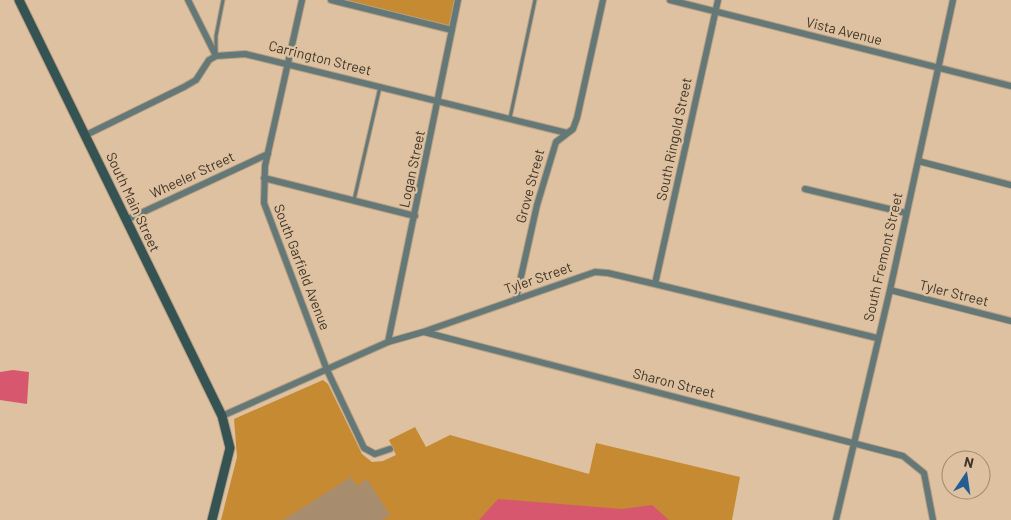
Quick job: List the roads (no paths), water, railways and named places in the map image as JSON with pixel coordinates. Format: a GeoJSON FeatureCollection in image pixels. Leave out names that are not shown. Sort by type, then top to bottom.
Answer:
{"type":"FeatureCollection","features":[{"type":"Feature","properties":{"kind":"main road","name":"South Main Street"},"geometry":{"type":"LineString","coordinates":[[19,0],[222,416],[230,448],[212,520]]}},
{"type":"Feature","properties":{"kind":"street"},"geometry":{"type":"LineString","coordinates":[[86,135],[196,80],[209,60],[216,56],[188,0]]}},
{"type":"Feature","properties":{"kind":"street","name":"South Garfield Avenue"},"geometry":{"type":"LineString","coordinates":[[302,0],[268,154],[264,178],[264,203],[328,370],[364,448],[375,454],[390,449]]}},
{"type":"Feature","properties":{"kind":"street"},"geometry":{"type":"LineString","coordinates":[[331,0],[452,30]]}},
{"type":"Feature","properties":{"kind":"street","name":"Logan Street"},"geometry":{"type":"LineString","coordinates":[[388,342],[439,101],[458,0]]}},
{"type":"Feature","properties":{"kind":"street","name":"Grove Street"},"geometry":{"type":"LineString","coordinates":[[516,298],[537,205],[556,142],[573,129],[577,118],[603,0]]}},
{"type":"Feature","properties":{"kind":"street","name":"Vista Avenue"},"geometry":{"type":"LineString","coordinates":[[670,0],[1011,86]]}},
{"type":"Feature","properties":{"kind":"street","name":"South Ringold Street"},"geometry":{"type":"LineString","coordinates":[[655,284],[718,0]]}},
{"type":"Feature","properties":{"kind":"street","name":"South Fremont Street"},"geometry":{"type":"LineString","coordinates":[[836,520],[877,338],[890,290],[952,0]]}},
{"type":"Feature","properties":{"kind":"street","name":"Carrington Street"},"geometry":{"type":"LineString","coordinates":[[216,56],[245,54],[288,63],[567,133]]}},
{"type":"Feature","properties":{"kind":"street","name":"Wheeler Street"},"geometry":{"type":"LineString","coordinates":[[126,220],[268,154]]}},
{"type":"Feature","properties":{"kind":"street"},"geometry":{"type":"LineString","coordinates":[[918,161],[1011,185]]}},
{"type":"Feature","properties":{"kind":"street"},"geometry":{"type":"LineString","coordinates":[[264,178],[415,216]]}},
{"type":"Feature","properties":{"kind":"street"},"geometry":{"type":"LineString","coordinates":[[805,188],[906,213]]}},
{"type":"Feature","properties":{"kind":"street","name":"Tyler Street"},"geometry":{"type":"LineString","coordinates":[[222,416],[388,342],[423,332],[595,272],[608,273],[655,284],[877,338]]}},
{"type":"Feature","properties":{"kind":"street","name":"Tyler Street"},"geometry":{"type":"LineString","coordinates":[[890,290],[1011,321]]}},
{"type":"Feature","properties":{"kind":"street","name":"Sharon Street"},"geometry":{"type":"LineString","coordinates":[[423,332],[904,456],[924,473],[933,520]]}},
{"type":"Feature","properties":{"kind":"lane"},"geometry":{"type":"LineString","coordinates":[[216,56],[216,36],[223,0]]}},
{"type":"Feature","properties":{"kind":"lane"},"geometry":{"type":"LineString","coordinates":[[510,119],[536,0]]}},
{"type":"Feature","properties":{"kind":"lane"},"geometry":{"type":"LineString","coordinates":[[354,200],[380,86]]}}]}
